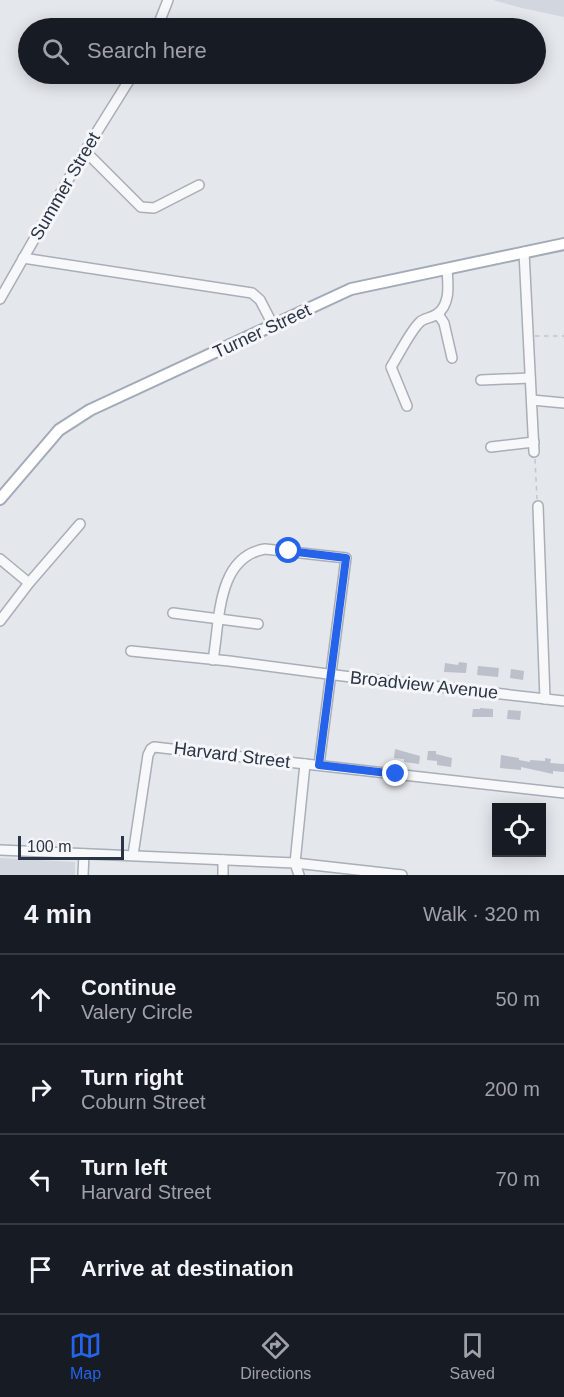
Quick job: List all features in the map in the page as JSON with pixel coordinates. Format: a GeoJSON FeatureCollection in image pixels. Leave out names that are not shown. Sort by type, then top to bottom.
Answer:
{"type":"FeatureCollection","features":[{"type":"Feature","properties":{"kind":"main road","name":"Turner Street"},"geometry":{"type":"LineString","coordinates":[[0,499],[51,438],[71,421],[102,404],[351,289],[564,243]]}},
{"type":"Feature","properties":{"kind":"street"},"geometry":{"type":"LineString","coordinates":[[161,18],[168,0]]}},
{"type":"Feature","properties":{"kind":"street","name":"Summer Street"},"geometry":{"type":"LineString","coordinates":[[0,299],[85,151],[127,84]]}},
{"type":"Feature","properties":{"kind":"street"},"geometry":{"type":"LineString","coordinates":[[85,151],[141,207],[154,208],[199,185]]}},
{"type":"Feature","properties":{"kind":"street"},"geometry":{"type":"LineString","coordinates":[[491,447],[534,447],[524,252]]}},
{"type":"Feature","properties":{"kind":"street"},"geometry":{"type":"LineString","coordinates":[[23,258],[252,293],[264,306],[273,325]]}},
{"type":"Feature","properties":{"kind":"street"},"geometry":{"type":"LineString","coordinates":[[407,406],[391,367],[420,322],[438,314],[447,297],[449,285],[447,269]]}},
{"type":"Feature","properties":{"kind":"street"},"geometry":{"type":"LineString","coordinates":[[438,314],[444,323],[452,358]]}},
{"type":"Feature","properties":{"kind":"street"},"geometry":{"type":"LineString","coordinates":[[481,380],[530,378]]}},
{"type":"Feature","properties":{"kind":"street"},"geometry":{"type":"LineString","coordinates":[[532,400],[564,403]]}},
{"type":"Feature","properties":{"kind":"street"},"geometry":{"type":"LineString","coordinates":[[538,506],[545,699]]}},
{"type":"Feature","properties":{"kind":"street"},"geometry":{"type":"LineString","coordinates":[[0,621],[29,583],[80,524]]}},
{"type":"Feature","properties":{"kind":"street"},"geometry":{"type":"LineString","coordinates":[[213,660],[227,578],[243,560],[258,550],[265,549],[346,558],[319,765]]}},
{"type":"Feature","properties":{"kind":"street"},"geometry":{"type":"LineString","coordinates":[[0,559],[29,583]]}},
{"type":"Feature","properties":{"kind":"street"},"geometry":{"type":"LineString","coordinates":[[173,613],[258,624]]}},
{"type":"Feature","properties":{"kind":"street","name":"Broadview Avenue"},"geometry":{"type":"LineString","coordinates":[[131,651],[564,701]]}},
{"type":"Feature","properties":{"kind":"street","name":"Harvard Street"},"geometry":{"type":"LineString","coordinates":[[133,855],[148,755],[154,747],[564,793]]}},
{"type":"Feature","properties":{"kind":"street"},"geometry":{"type":"LineString","coordinates":[[299,875],[295,863],[305,764]]}},
{"type":"Feature","properties":{"kind":"street"},"geometry":{"type":"LineString","coordinates":[[0,850],[295,863],[402,875]]}},
{"type":"Feature","properties":{"kind":"street"},"geometry":{"type":"LineString","coordinates":[[83,875],[84,854]]}},
{"type":"Feature","properties":{"kind":"street"},"geometry":{"type":"LineString","coordinates":[[223,860],[223,875]]}},
{"type":"Feature","properties":{"kind":"path"},"geometry":{"type":"LineString","coordinates":[[528,336],[564,336]]}},
{"type":"Feature","properties":{"kind":"path"},"geometry":{"type":"LineString","coordinates":[[534,447],[538,506]]}},
{"type":"Feature","properties":{"kind":"shaded area"},"geometry":{"type":"Polygon","coordinates":[[[493,0],[564,0],[564,17],[522,8],[493,0]]]}},
{"type":"Feature","properties":{"kind":"shaded area"},"geometry":{"type":"Polygon","coordinates":[[[0,858],[75,862],[75,875],[0,875],[0,858]]]}},
{"type":"Feature","properties":{"kind":"building"},"geometry":{"type":"Polygon","coordinates":[[[459,662],[467,663],[466,673],[444,672],[445,663],[458,665],[459,662]]]}},
{"type":"Feature","properties":{"kind":"building"},"geometry":{"type":"Polygon","coordinates":[[[478,666],[499,668],[498,677],[477,675],[478,666]]]}},
{"type":"Feature","properties":{"kind":"building"},"geometry":{"type":"Polygon","coordinates":[[[511,669],[524,671],[523,680],[510,678],[511,669]]]}},
{"type":"Feature","properties":{"kind":"building"},"geometry":{"type":"Polygon","coordinates":[[[473,709],[493,709],[493,717],[472,717],[473,709]]]}},
{"type":"Feature","properties":{"kind":"building"},"geometry":{"type":"Polygon","coordinates":[[[508,710],[521,711],[520,720],[507,719],[508,710]]]}},
{"type":"Feature","properties":{"kind":"building"},"geometry":{"type":"Polygon","coordinates":[[[395,749],[420,756],[419,764],[394,758],[395,749]]]}},
{"type":"Feature","properties":{"kind":"building"},"geometry":{"type":"Polygon","coordinates":[[[428,751],[436,751],[436,754],[452,758],[451,767],[437,765],[437,761],[427,760],[428,751]]]}},
{"type":"Feature","properties":{"kind":"building"},"geometry":{"type":"Polygon","coordinates":[[[501,755],[530,762],[530,760],[551,759],[550,763],[564,764],[564,772],[553,771],[553,774],[521,767],[521,770],[500,768],[501,755]]]}},
{"type":"Feature","properties":{"kind":"route"},"geometry":{"type":"LineString","coordinates":[[289,551],[346,558],[319,765],[396,774]]}}]}
